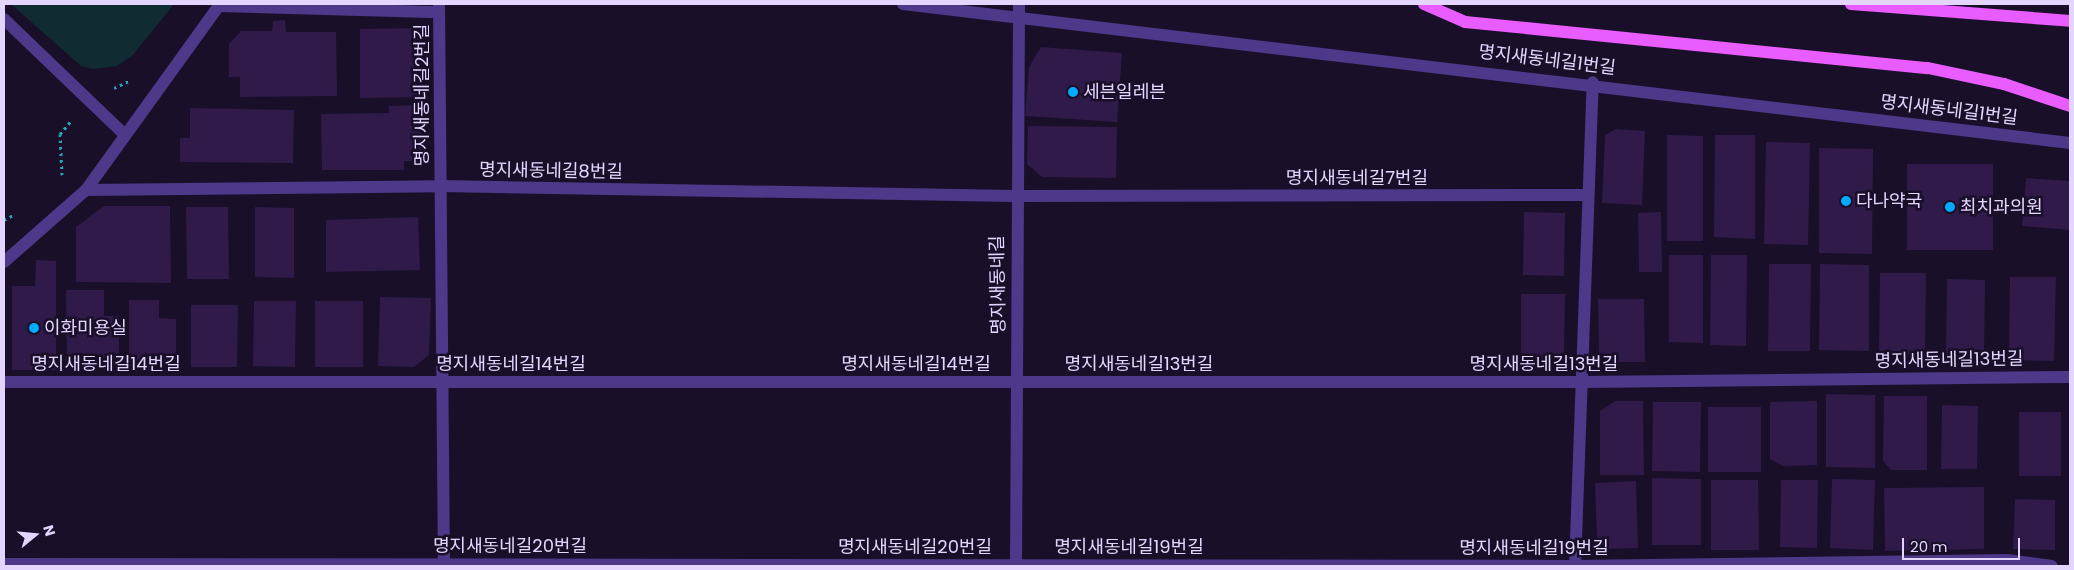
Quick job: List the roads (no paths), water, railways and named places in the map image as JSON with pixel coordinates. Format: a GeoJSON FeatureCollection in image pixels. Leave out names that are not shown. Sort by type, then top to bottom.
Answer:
{"type":"FeatureCollection","features":[{"type":"Feature","properties":{"kind":"main road"},"geometry":{"type":"LineString","coordinates":[[1424,4],[1465,22],[1928,68],[2004,84],[2070,106]]}},
{"type":"Feature","properties":{"kind":"main road"},"geometry":{"type":"LineString","coordinates":[[1851,4],[2070,21]]}},
{"type":"Feature","properties":{"kind":"street"},"geometry":{"type":"LineString","coordinates":[[903,4],[1019,17]]}},
{"type":"Feature","properties":{"kind":"street","name":"명지새동네길"},"geometry":{"type":"LineString","coordinates":[[1016,565],[1017,381],[1014,196],[1019,4]]}},
{"type":"Feature","properties":{"kind":"street"},"geometry":{"type":"LineString","coordinates":[[4,262],[86,190],[220,5],[439,8]]}},
{"type":"Feature","properties":{"kind":"street","name":"명지새동네길2번길"},"geometry":{"type":"LineString","coordinates":[[439,8],[444,565]]}},
{"type":"Feature","properties":{"kind":"street","name":"명지새동네길1번길"},"geometry":{"type":"LineString","coordinates":[[1019,17],[1592,82],[2070,143]]}},
{"type":"Feature","properties":{"kind":"street"},"geometry":{"type":"LineString","coordinates":[[4,19],[125,135]]}},
{"type":"Feature","properties":{"kind":"street"},"geometry":{"type":"LineString","coordinates":[[1575,566],[1592,82]]}},
{"type":"Feature","properties":{"kind":"street","name":"명지새동네길8번길"},"geometry":{"type":"LineString","coordinates":[[86,190],[440,186],[1014,196]]}},
{"type":"Feature","properties":{"kind":"street","name":"명지새동네길7번길"},"geometry":{"type":"LineString","coordinates":[[1014,196],[1587,195]]}},
{"type":"Feature","properties":{"kind":"street","name":"명지새동네길13번길"},"geometry":{"type":"LineString","coordinates":[[1017,381],[1581,382],[2070,376]]}},
{"type":"Feature","properties":{"kind":"street","name":"명지새동네길14번길"},"geometry":{"type":"LineString","coordinates":[[4,382],[1017,381]]}},
{"type":"Feature","properties":{"kind":"street","name":"명지새동네길19번길"},"geometry":{"type":"LineString","coordinates":[[1016,565],[1575,566],[2007,560],[2052,566]]}},
{"type":"Feature","properties":{"kind":"street","name":"명지새동네길20번길"},"geometry":{"type":"LineString","coordinates":[[4,564],[1016,565]]}},
{"type":"Feature","properties":{"kind":"place","name":"세븐일레븐"},"geometry":{"type":"Point","coordinates":[1073,92]}},
{"type":"Feature","properties":{"kind":"place","name":"다나약국"},"geometry":{"type":"Point","coordinates":[1846,201]}},
{"type":"Feature","properties":{"kind":"place","name":"최치과의원"},"geometry":{"type":"Point","coordinates":[1950,207]}},
{"type":"Feature","properties":{"kind":"place","name":"이화미용실"},"geometry":{"type":"Point","coordinates":[34,328]}}]}
